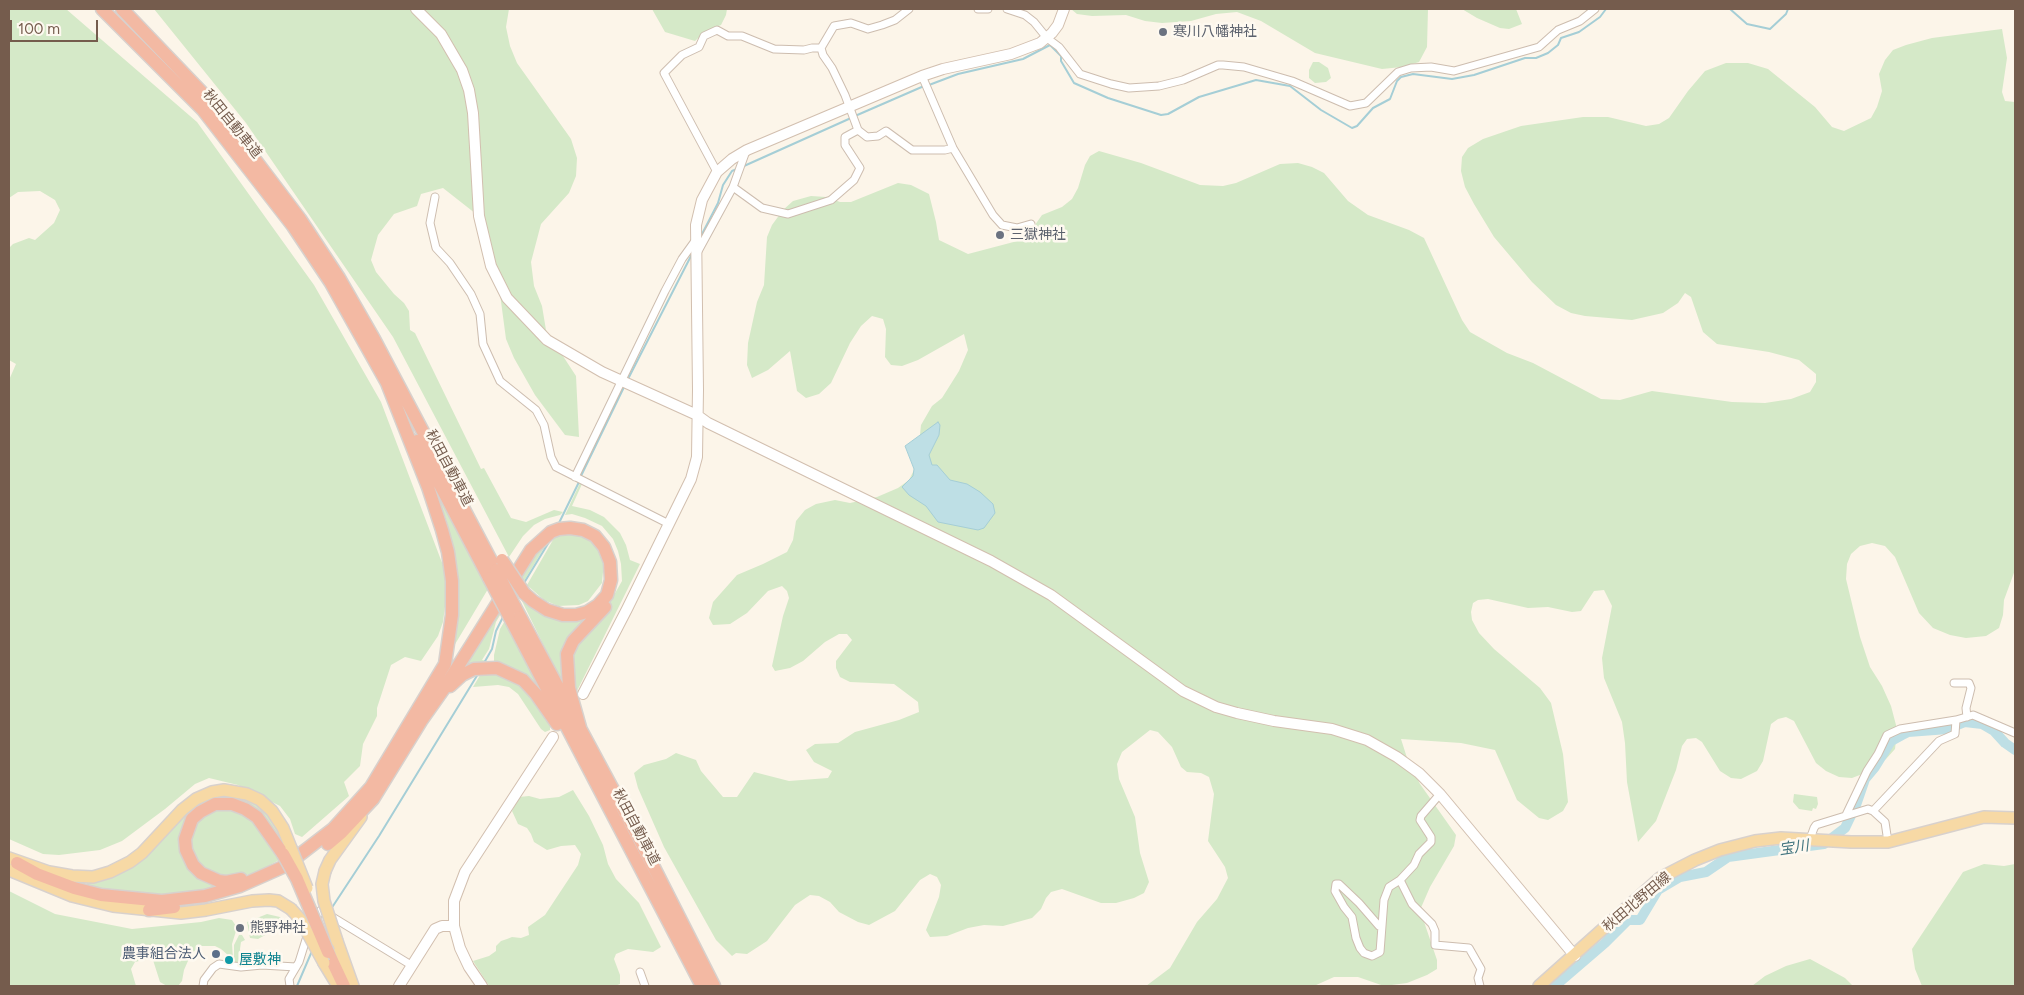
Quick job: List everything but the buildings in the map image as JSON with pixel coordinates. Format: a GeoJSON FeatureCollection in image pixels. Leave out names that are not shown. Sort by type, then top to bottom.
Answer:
{"type":"FeatureCollection","features":[{"type":"Feature","properties":{"kind":"highway","name":"秋田自動車道"},"geometry":{"type":"LineString","coordinates":[[102,9],[203,110],[293,226],[331,284],[496,569]]}},
{"type":"Feature","properties":{"kind":"highway","name":"秋田自動車道"},"geometry":{"type":"LineString","coordinates":[[122,9],[212,104],[300,219],[339,278],[374,338],[496,569],[512,612],[607,806],[702,986]]}},
{"type":"Feature","properties":{"kind":"highway"},"geometry":{"type":"LineString","coordinates":[[344,986],[286,856],[257,817],[245,809],[232,804],[215,804],[192,819],[185,838],[186,850],[193,865],[201,873],[226,882],[248,878],[286,856],[333,829],[371,788],[445,664],[452,615],[452,581],[448,552],[428,487],[387,383]]}},
{"type":"Feature","properties":{"kind":"highway"},"geometry":{"type":"LineString","coordinates":[[436,680],[463,647],[534,538],[547,528],[561,523],[571,522],[588,526],[600,533],[610,543],[617,560],[618,583],[614,594],[604,608],[572,641],[567,654],[569,688],[581,731]]}},
{"type":"Feature","properties":{"kind":"highway"},"geometry":{"type":"LineString","coordinates":[[149,910],[224,900],[262,886],[288,873],[312,857],[341,833],[373,799],[437,698],[524,561],[543,537],[559,529],[583,530],[595,536],[604,547],[610,562],[611,580],[607,595],[598,605],[587,612],[576,615],[563,615],[547,610],[533,601],[524,593],[496,569]]}},
{"type":"Feature","properties":{"kind":"highway","name":"秋田自動車道"},"geometry":{"type":"LineString","coordinates":[[512,612],[581,731],[640,840],[714,986]]}},
{"type":"Feature","properties":{"kind":"highway"},"geometry":{"type":"LineString","coordinates":[[437,698],[462,675],[474,669],[497,668],[523,680],[550,712],[585,774],[607,806]]}},
{"type":"Feature","properties":{"kind":"highway"},"geometry":{"type":"LineString","coordinates":[[12,864],[83,890],[130,899],[162,901],[205,896],[231,889],[260,878],[286,856]]}},
{"type":"Feature","properties":{"kind":"main road"},"geometry":{"type":"LineString","coordinates":[[12,864],[72,876],[92,877],[110,872],[130,862],[142,853],[182,810],[196,799],[212,792],[224,790],[247,794],[260,800],[272,811],[283,828],[286,856]]}},
{"type":"Feature","properties":{"kind":"main road"},"geometry":{"type":"LineString","coordinates":[[338,986],[330,951],[322,884],[330,860],[373,799]]}},
{"type":"Feature","properties":{"kind":"main road","name":"秋田北野田線"},"geometry":{"type":"LineString","coordinates":[[1539,986],[1575,956],[1653,884],[1672,871],[1695,860],[1740,844],[1781,838],[1838,842],[1888,842],[1984,817],[2015,818]]}},
{"type":"Feature","properties":{"kind":"main road"},"geometry":{"type":"LineString","coordinates":[[12,864],[42,885],[72,896],[113,906],[181,913],[206,910],[252,900],[278,901],[291,909],[330,951],[351,986]]}},
{"type":"Feature","properties":{"kind":"street"},"geometry":{"type":"LineString","coordinates":[[416,9],[441,34],[462,70],[469,90],[473,113],[479,216],[489,259],[500,286],[520,314],[547,340],[561,350],[622,381],[697,415],[708,423],[991,562],[1051,595],[1183,691],[1216,707],[1237,713],[1274,721],[1332,729],[1367,740],[1397,757],[1420,773],[1440,794],[1575,956]]}},
{"type":"Feature","properties":{"kind":"street"},"geometry":{"type":"LineString","coordinates":[[909,9],[895,20],[882,25],[868,28],[851,23],[834,26],[821,48],[823,55],[832,68],[851,109],[858,130],[867,137],[878,136],[886,131],[912,150],[945,150],[953,148]]}},
{"type":"Feature","properties":{"kind":"street"},"geometry":{"type":"LineString","coordinates":[[978,9],[988,9]]}},
{"type":"Feature","properties":{"kind":"street"},"geometry":{"type":"LineString","coordinates":[[1007,9],[1024,15],[1034,22],[1047,38],[1059,46],[1080,74],[1111,84],[1129,88],[1159,86],[1183,80],[1223,65],[1244,68],[1292,81],[1350,106],[1366,102],[1398,72],[1410,68],[1431,67],[1454,71],[1539,47],[1558,30],[1580,21],[1595,9]]}},
{"type":"Feature","properties":{"kind":"street"},"geometry":{"type":"LineString","coordinates":[[582,694],[627,609],[691,479],[697,457],[698,375],[695,241],[697,213],[707,188],[717,172],[746,150],[851,109],[922,76],[943,69],[1011,54],[1040,43],[1058,25],[1064,9]]}},
{"type":"Feature","properties":{"kind":"street"},"geometry":{"type":"LineString","coordinates":[[717,172],[664,73],[682,55],[699,46],[704,36],[717,30],[728,36],[742,36],[774,49],[804,50],[821,48]]}},
{"type":"Feature","properties":{"kind":"street"},"geometry":{"type":"LineString","coordinates":[[922,76],[953,148],[993,215],[1002,225],[1017,228],[1030,224]]}},
{"type":"Feature","properties":{"kind":"street"},"geometry":{"type":"LineString","coordinates":[[733,187],[762,208],[788,214],[830,200],[854,180],[860,168],[845,145],[846,137],[858,130]]}},
{"type":"Feature","properties":{"kind":"street"},"geometry":{"type":"LineString","coordinates":[[696,256],[733,187],[746,150]]}},
{"type":"Feature","properties":{"kind":"street"},"geometry":{"type":"LineString","coordinates":[[435,197],[430,222],[436,248],[450,263],[471,294],[480,314],[483,344],[500,381],[536,410],[544,425],[551,457],[556,467],[668,524]]}},
{"type":"Feature","properties":{"kind":"street"},"geometry":{"type":"LineString","coordinates":[[575,477],[665,292],[682,259],[695,241]]}},
{"type":"Feature","properties":{"kind":"street"},"geometry":{"type":"LineString","coordinates":[[1954,683],[1969,683],[1971,688],[1966,708],[1967,717]]}},
{"type":"Feature","properties":{"kind":"street"},"geometry":{"type":"LineString","coordinates":[[1851,814],[1867,771],[1887,735],[1900,729],[1956,724],[1967,717],[1973,716],[2015,733]]}},
{"type":"Feature","properties":{"kind":"street"},"geometry":{"type":"LineString","coordinates":[[1873,811],[1939,741],[1955,734],[1956,724]]}},
{"type":"Feature","properties":{"kind":"street"},"geometry":{"type":"LineString","coordinates":[[482,986],[464,959],[456,938],[454,901],[465,872],[553,737]]}},
{"type":"Feature","properties":{"kind":"street"},"geometry":{"type":"LineString","coordinates":[[1381,926],[1339,884],[1336,884],[1336,891],[1344,907],[1352,917],[1360,948],[1364,953],[1372,956],[1380,952],[1384,900],[1389,887],[1400,880],[1414,865],[1419,854],[1431,842],[1432,837],[1423,825],[1421,816],[1440,794]]}},
{"type":"Feature","properties":{"kind":"street"},"geometry":{"type":"LineString","coordinates":[[1814,839],[1816,824],[1868,808],[1884,822],[1888,842]]}},
{"type":"Feature","properties":{"kind":"street"},"geometry":{"type":"LineString","coordinates":[[1400,880],[1412,904],[1432,924],[1435,931],[1435,945],[1469,948],[1481,969],[1478,978],[1480,986]]}},
{"type":"Feature","properties":{"kind":"street"},"geometry":{"type":"LineString","coordinates":[[290,986],[290,979],[302,955],[306,936],[321,910],[411,965]]}},
{"type":"Feature","properties":{"kind":"street"},"geometry":{"type":"LineString","coordinates":[[399,986],[435,929],[442,926],[454,926]]}},
{"type":"Feature","properties":{"kind":"street"},"geometry":{"type":"LineString","coordinates":[[203,986],[204,980],[213,968],[219,964],[241,967],[262,965],[296,967]]}},
{"type":"Feature","properties":{"kind":"street"},"geometry":{"type":"LineString","coordinates":[[640,972],[645,986]]}},
{"type":"Feature","properties":{"kind":"green space"},"geometry":{"type":"Polygon","coordinates":[[[9,9],[66,9],[197,122],[314,285],[381,402],[444,568],[447,591],[443,622],[438,636],[421,661],[405,657],[391,665],[377,708],[377,716],[363,744],[360,766],[344,782],[349,796],[302,837],[295,834],[290,819],[280,806],[238,785],[209,778],[195,784],[122,841],[100,850],[59,855],[43,854],[9,839],[9,380],[16,364],[9,360],[9,248],[13,244],[29,238],[35,240],[54,223],[60,210],[55,200],[40,191],[18,192],[9,198],[9,9]]]}},
{"type":"Feature","properties":{"kind":"green space"},"geometry":{"type":"Polygon","coordinates":[[[154,9],[509,9],[506,27],[510,46],[517,63],[571,139],[577,158],[576,176],[569,193],[541,224],[531,262],[534,286],[542,306],[546,330],[576,376],[579,437],[565,435],[535,395],[514,358],[506,339],[498,279],[485,221],[443,188],[421,194],[417,206],[394,214],[378,235],[371,260],[376,272],[409,311],[410,330],[415,333],[481,469],[484,468],[511,518],[526,522],[554,510],[563,512],[560,515],[545,519],[534,525],[523,536],[509,557],[393,337],[246,123],[154,9]]]}},
{"type":"Feature","properties":{"kind":"green space"},"geometry":{"type":"Polygon","coordinates":[[[652,9],[727,9],[721,25],[706,31],[695,41],[665,32],[652,9]]]}},
{"type":"Feature","properties":{"kind":"green space"},"geometry":{"type":"Polygon","coordinates":[[[1071,9],[1428,9],[1427,47],[1419,62],[1402,67],[1382,69],[1315,53],[1261,21],[1237,12],[1216,14],[1191,21],[1162,23],[1145,21],[1126,15],[1092,16],[1077,14],[1071,9]]]}},
{"type":"Feature","properties":{"kind":"green space"},"geometry":{"type":"Polygon","coordinates":[[[1462,9],[1516,9],[1522,24],[1509,29],[1500,28],[1462,9]]]}},
{"type":"Feature","properties":{"kind":"green space"},"geometry":{"type":"Polygon","coordinates":[[[2002,29],[2007,58],[2002,92],[2005,101],[2015,102],[2015,570],[2004,600],[2003,615],[1999,628],[1986,636],[1966,638],[1950,635],[1933,628],[1919,613],[1895,557],[1885,546],[1872,543],[1860,546],[1851,554],[1847,564],[1846,579],[1860,637],[1870,667],[1882,686],[1891,706],[1896,725],[1895,749],[1886,759],[1865,773],[1852,778],[1839,777],[1826,771],[1816,763],[1794,721],[1786,717],[1778,719],[1771,724],[1763,761],[1757,771],[1741,779],[1731,778],[1720,771],[1702,742],[1696,738],[1687,739],[1682,746],[1676,770],[1656,821],[1638,842],[1627,782],[1622,722],[1604,678],[1602,658],[1612,606],[1604,590],[1594,591],[1581,611],[1572,612],[1548,607],[1528,608],[1488,599],[1478,600],[1473,603],[1471,612],[1472,620],[1479,633],[1494,649],[1540,688],[1551,703],[1563,754],[1568,802],[1563,811],[1548,820],[1539,818],[1517,800],[1495,750],[1461,743],[1401,739],[1408,761],[1420,784],[1456,835],[1454,846],[1430,887],[1420,910],[1437,960],[1437,969],[1427,975],[1407,983],[1384,986],[1358,977],[1334,977],[1314,986],[1146,986],[1170,968],[1197,922],[1217,899],[1228,878],[1225,867],[1208,841],[1214,794],[1209,777],[1201,773],[1187,772],[1181,767],[1172,747],[1158,732],[1150,730],[1122,752],[1117,764],[1119,779],[1135,817],[1140,853],[1149,882],[1144,893],[1134,898],[1116,903],[1101,903],[1062,889],[1051,892],[1041,909],[1032,918],[1003,926],[984,925],[968,928],[947,936],[930,937],[926,930],[939,897],[941,885],[937,877],[930,874],[920,880],[895,911],[869,925],[858,922],[839,912],[830,902],[819,896],[810,895],[795,905],[767,941],[747,954],[736,953],[732,956],[716,940],[664,847],[638,788],[634,773],[644,765],[666,759],[676,753],[696,760],[701,771],[723,797],[737,797],[754,772],[789,781],[828,778],[832,771],[814,762],[806,750],[815,744],[838,743],[855,732],[899,720],[919,712],[918,702],[894,684],[850,682],[840,677],[836,668],[836,661],[852,640],[847,634],[839,634],[825,642],[803,661],[790,668],[775,671],[772,666],[789,598],[787,591],[782,586],[768,591],[747,613],[730,624],[713,625],[709,618],[713,602],[737,575],[787,552],[793,540],[796,521],[805,510],[816,504],[835,500],[850,503],[877,497],[898,488],[909,480],[917,464],[921,425],[932,406],[942,398],[959,371],[968,350],[964,334],[918,360],[902,366],[891,365],[885,357],[886,329],[883,319],[872,316],[861,326],[850,343],[831,383],[819,394],[806,398],[797,391],[790,351],[768,370],[752,378],[747,365],[748,343],[757,302],[764,285],[767,237],[772,225],[783,210],[793,201],[811,196],[826,197],[840,202],[851,202],[898,183],[911,185],[929,194],[939,240],[968,254],[1025,239],[1042,215],[1062,207],[1072,199],[1090,156],[1099,151],[1141,163],[1200,185],[1223,186],[1236,183],[1280,164],[1298,163],[1324,173],[1348,201],[1368,215],[1409,230],[1424,238],[1462,320],[1470,332],[1507,353],[1533,363],[1601,399],[1620,400],[1652,391],[1732,402],[1765,403],[1791,399],[1810,392],[1816,382],[1816,374],[1799,360],[1769,352],[1717,344],[1703,332],[1691,297],[1685,293],[1678,303],[1663,313],[1632,320],[1585,316],[1571,313],[1556,305],[1532,282],[1494,237],[1465,187],[1461,171],[1462,157],[1468,148],[1483,139],[1521,126],[1583,117],[1608,117],[1646,126],[1659,124],[1669,118],[1705,71],[1726,63],[1748,63],[1768,69],[1815,107],[1832,127],[1844,131],[1871,118],[1882,91],[1879,74],[1885,60],[1893,50],[1932,38],[2002,29]]]}},
{"type":"Feature","properties":{"kind":"green space"},"geometry":{"type":"Polygon","coordinates":[[[1313,62],[1319,62],[1328,68],[1331,78],[1326,82],[1315,83],[1309,78],[1309,70],[1313,62]]]}},
{"type":"Feature","properties":{"kind":"green space"},"geometry":{"type":"Polygon","coordinates":[[[430,478],[488,589],[451,651],[459,603],[454,550],[446,519],[430,478]]]}},
{"type":"Feature","properties":{"kind":"green space"},"geometry":{"type":"Polygon","coordinates":[[[580,483],[582,484],[572,506],[590,510],[604,517],[620,533],[630,560],[640,564],[576,693],[572,658],[575,647],[606,609],[622,581],[618,551],[613,539],[602,526],[572,514],[565,515],[580,483]]]}},
{"type":"Feature","properties":{"kind":"green space"},"geometry":{"type":"Polygon","coordinates":[[[557,533],[581,534],[594,543],[604,561],[602,583],[588,601],[579,605],[558,606],[544,600],[527,585],[557,533]]]}},
{"type":"Feature","properties":{"kind":"green space"},"geometry":{"type":"Polygon","coordinates":[[[552,535],[524,581],[518,574],[552,535]]]}},
{"type":"Feature","properties":{"kind":"green space"},"geometry":{"type":"Polygon","coordinates":[[[520,597],[548,614],[596,607],[576,632],[563,678],[560,679],[520,597]]]}},
{"type":"Feature","properties":{"kind":"green space"},"geometry":{"type":"Polygon","coordinates":[[[499,606],[502,612],[496,622],[489,649],[482,660],[494,662],[500,629],[506,619],[557,715],[516,672],[456,673],[499,606]]]}},
{"type":"Feature","properties":{"kind":"green space"},"geometry":{"type":"Polygon","coordinates":[[[482,672],[491,672],[527,688],[550,725],[550,730],[545,732],[541,729],[518,694],[509,687],[498,685],[473,687],[482,672]]]}},
{"type":"Feature","properties":{"kind":"green space"},"geometry":{"type":"Polygon","coordinates":[[[573,790],[589,816],[616,879],[639,903],[661,947],[653,952],[628,949],[616,954],[614,959],[620,975],[620,984],[615,986],[489,986],[473,961],[489,956],[496,951],[496,946],[501,941],[512,937],[521,938],[529,935],[528,927],[545,915],[578,865],[581,854],[575,845],[547,850],[534,842],[527,828],[518,824],[512,811],[519,797],[529,796],[540,799],[559,797],[573,790]]]}},
{"type":"Feature","properties":{"kind":"green space"},"geometry":{"type":"Polygon","coordinates":[[[230,793],[261,805],[275,822],[288,848],[286,850],[266,821],[227,800],[183,827],[191,867],[233,885],[167,896],[86,888],[87,880],[105,878],[203,799],[230,793]]]}},
{"type":"Feature","properties":{"kind":"green space"},"geometry":{"type":"Polygon","coordinates":[[[1794,794],[1817,797],[1818,804],[1816,809],[1813,808],[1812,811],[1799,809],[1793,802],[1794,794]]]}},
{"type":"Feature","properties":{"kind":"green space"},"geometry":{"type":"Polygon","coordinates":[[[224,807],[245,813],[283,858],[255,873],[233,878],[214,877],[191,856],[190,830],[202,813],[224,807]]]}},
{"type":"Feature","properties":{"kind":"green space"},"geometry":{"type":"Polygon","coordinates":[[[1984,864],[2004,866],[2015,864],[2015,986],[1922,986],[1915,969],[1912,949],[1963,872],[1984,864]]]}},
{"type":"Feature","properties":{"kind":"green space"},"geometry":{"type":"Polygon","coordinates":[[[9,891],[55,914],[132,929],[201,922],[219,918],[232,920],[236,926],[232,944],[233,959],[232,961],[230,960],[229,956],[215,946],[200,946],[191,954],[184,970],[182,981],[178,986],[167,986],[160,982],[153,960],[147,959],[135,962],[131,969],[136,986],[9,986],[9,891]]]}},
{"type":"Feature","properties":{"kind":"green space"},"geometry":{"type":"Polygon","coordinates":[[[267,914],[280,917],[285,922],[258,939],[250,938],[247,922],[267,914]]]}},
{"type":"Feature","properties":{"kind":"green space"},"geometry":{"type":"Polygon","coordinates":[[[239,935],[242,935],[245,940],[241,942],[240,949],[242,965],[234,960],[234,945],[239,935]]]}},
{"type":"Feature","properties":{"kind":"green space"},"geometry":{"type":"Polygon","coordinates":[[[1810,959],[1845,978],[1853,986],[1752,986],[1765,976],[1786,966],[1810,959]]]}},
{"type":"Feature","properties":{"kind":"water"},"geometry":{"type":"Polygon","coordinates":[[[938,422],[940,425],[939,435],[929,455],[932,465],[937,465],[950,480],[967,484],[980,492],[993,504],[995,513],[984,528],[978,530],[938,522],[926,506],[909,495],[902,487],[913,476],[914,469],[905,446],[938,422]]]}},
{"type":"Feature","properties":{"kind":"waterway"},"geometry":{"type":"LineString","coordinates":[[929,85],[958,74],[1023,59],[1050,45],[1061,56],[1061,61],[1074,83],[1108,98],[1161,115],[1168,114],[1199,97],[1256,80],[1290,86],[1321,110],[1352,128],[1357,126],[1373,108],[1390,99],[1397,81],[1401,77],[1413,74],[1452,79],[1474,75],[1525,58],[1536,58],[1548,53],[1558,45],[1561,38],[1579,32],[1600,17],[1606,9]]}},
{"type":"Feature","properties":{"kind":"waterway"},"geometry":{"type":"LineString","coordinates":[[1730,9],[1747,24],[1770,29],[1786,14],[1788,9]]}},
{"type":"Feature","properties":{"kind":"waterway"},"geometry":{"type":"LineString","coordinates":[[855,116],[924,86]]}},
{"type":"Feature","properties":{"kind":"waterway"},"geometry":{"type":"LineString","coordinates":[[744,166],[851,118]]}},
{"type":"Feature","properties":{"kind":"waterway"},"geometry":{"type":"LineString","coordinates":[[701,236],[718,203],[723,185],[732,171],[737,169]]}},
{"type":"Feature","properties":{"kind":"waterway"},"geometry":{"type":"LineString","coordinates":[[628,379],[692,254]]}},
{"type":"Feature","properties":{"kind":"waterway"},"geometry":{"type":"LineString","coordinates":[[580,478],[625,385]]}},
{"type":"Feature","properties":{"kind":"waterway"},"geometry":{"type":"LineString","coordinates":[[558,525],[579,482]]}},
{"type":"Feature","properties":{"kind":"waterway"},"geometry":{"type":"LineString","coordinates":[[524,583],[549,542]]}},
{"type":"Feature","properties":{"kind":"waterway"},"geometry":{"type":"LineString","coordinates":[[484,663],[492,649],[496,631],[504,615]]}},
{"type":"Feature","properties":{"kind":"waterway"},"geometry":{"type":"LineString","coordinates":[[331,909],[379,836],[478,674]]}},
{"type":"Feature","properties":{"kind":"waterway","name":"宝川"},"geometry":{"type":"LineString","coordinates":[[1555,986],[1605,943],[1628,920],[1640,920],[1658,890],[1680,877],[1706,872],[1728,857],[1824,844],[1845,828],[1865,779],[1891,741],[1902,735],[1908,732],[1948,729],[1965,722],[1982,724],[1994,731],[2005,743],[2015,750]]}},
{"type":"Feature","properties":{"kind":"waterway"},"geometry":{"type":"LineString","coordinates":[[297,986],[312,951]]}},
{"type":"Feature","properties":{"kind":"place","name":"寒川八幡神社"},"geometry":{"type":"Point","coordinates":[1163,32]}},
{"type":"Feature","properties":{"kind":"place","name":"三獄神社"},"geometry":{"type":"Point","coordinates":[1000,235]}},
{"type":"Feature","properties":{"kind":"place","name":"熊野神社"},"geometry":{"type":"Point","coordinates":[240,928]}},
{"type":"Feature","properties":{"kind":"place","name":"農事組合法人"},"geometry":{"type":"Point","coordinates":[216,954]}},
{"type":"Feature","properties":{"kind":"place","name":"屋敷神"},"geometry":{"type":"Point","coordinates":[229,960]}}]}
